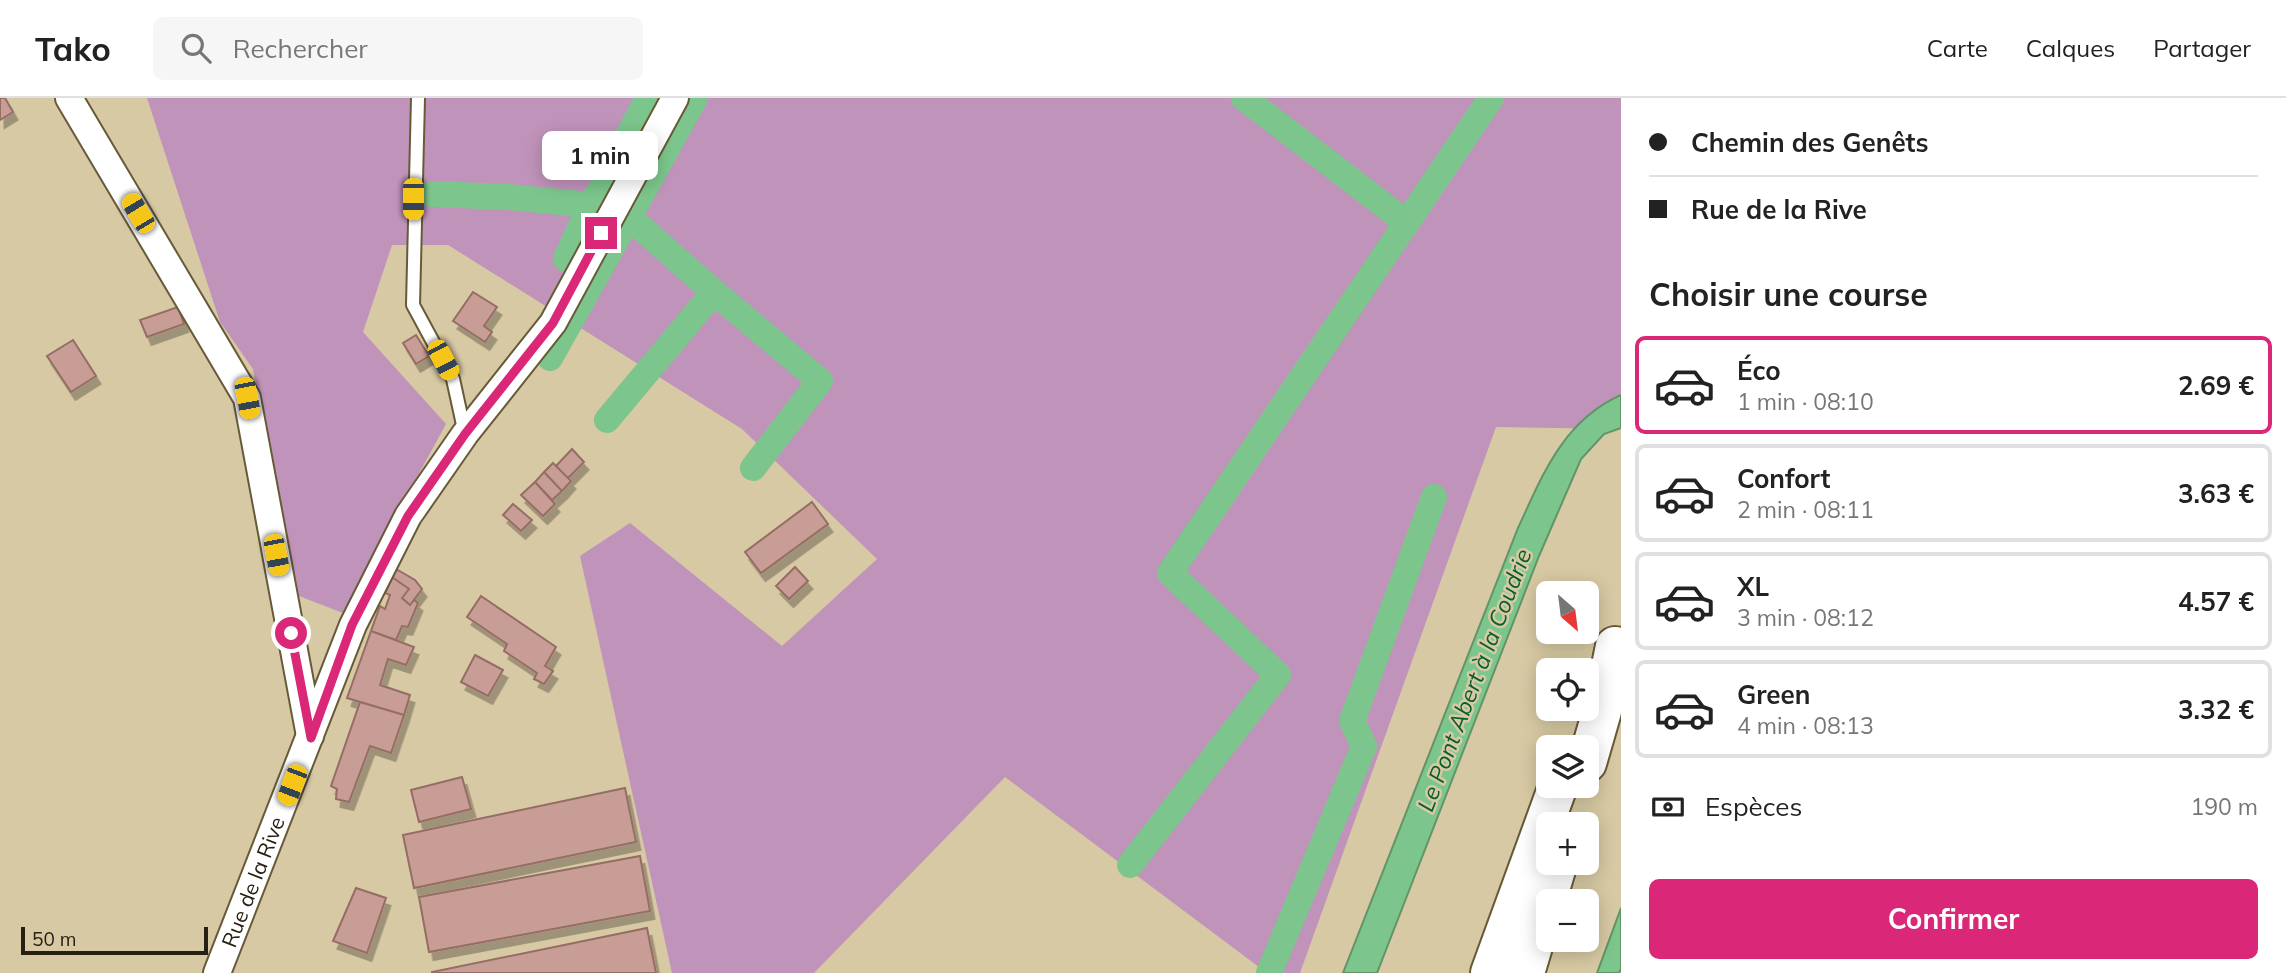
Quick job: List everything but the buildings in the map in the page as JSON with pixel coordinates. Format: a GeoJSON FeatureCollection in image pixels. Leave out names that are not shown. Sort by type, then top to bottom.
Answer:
{"type":"FeatureCollection","features":[{"type":"Feature","properties":{"kind":"highway"},"geometry":{"type":"LineString","coordinates":[[1595,735],[1615,646],[1599,679]]}},
{"type":"Feature","properties":{"kind":"highway"},"geometry":{"type":"LineString","coordinates":[[1490,973],[1554,798]]}},
{"type":"Feature","properties":{"kind":"highway"},"geometry":{"type":"LineString","coordinates":[[1525,973],[1554,875]]}},
{"type":"Feature","properties":{"kind":"street"},"geometry":{"type":"LineString","coordinates":[[69,98],[247,398],[311,738]]}},
{"type":"Feature","properties":{"kind":"street","name":"Rue de la Rive"},"geometry":{"type":"LineString","coordinates":[[218,973],[311,738],[352,625],[408,516],[465,434],[553,323],[675,98]]}},
{"type":"Feature","properties":{"kind":"lane"},"geometry":{"type":"LineString","coordinates":[[418,98],[413,305],[453,379],[465,434]]}},
{"type":"Feature","properties":{"kind":"shaded area"},"geometry":{"type":"Polygon","coordinates":[[[147,98],[1621,98],[1621,429],[1496,427],[1300,973],[1267,973],[1005,777],[814,973],[672,973],[580,556],[630,523],[782,646],[877,559],[742,429],[448,245],[392,245],[363,332],[446,424],[343,613],[299,596],[253,369],[220,322],[147,98]]]}},
{"type":"Feature","properties":{"kind":"water","name":"Le Pont Abert à la Coudrie"},"geometry":{"type":"Polygon","coordinates":[[[1621,395],[1621,428],[1604,434],[1581,459],[1539,556],[1377,973],[1343,973],[1536,488],[1570,434],[1601,406],[1621,395]]]}},
{"type":"Feature","properties":{"kind":"water"},"geometry":{"type":"Polygon","coordinates":[[[1621,908],[1621,969],[1619,973],[1597,973],[1621,908]]]}},
{"type":"Feature","properties":{"kind":"waterway"},"geometry":{"type":"LineString","coordinates":[[616,159],[648,98]]}},
{"type":"Feature","properties":{"kind":"waterway"},"geometry":{"type":"LineString","coordinates":[[629,217],[695,98]]}},
{"type":"Feature","properties":{"kind":"waterway"},"geometry":{"type":"LineString","coordinates":[[1244,98],[1407,223]]}},
{"type":"Feature","properties":{"kind":"waterway"},"geometry":{"type":"LineString","coordinates":[[1130,865],[1278,675],[1170,573],[1491,98]]}},
{"type":"Feature","properties":{"kind":"waterway"},"geometry":{"type":"LineString","coordinates":[[590,205],[606,182]]}},
{"type":"Feature","properties":{"kind":"waterway"},"geometry":{"type":"LineString","coordinates":[[431,194],[508,197],[590,205],[566,259]]}},
{"type":"Feature","properties":{"kind":"waterway"},"geometry":{"type":"LineString","coordinates":[[550,358],[629,217],[714,292]]}},
{"type":"Feature","properties":{"kind":"waterway"},"geometry":{"type":"LineString","coordinates":[[607,420],[714,292],[820,381],[753,468]]}},
{"type":"Feature","properties":{"kind":"waterway"},"geometry":{"type":"LineString","coordinates":[[1269,973],[1364,746],[1352,721],[1434,497]]}},
{"type":"Feature","properties":{"kind":"route"},"geometry":{"type":"LineString","coordinates":[[291,633],[311,738],[352,625],[408,516],[465,434],[553,323],[601,233]]}}]}
